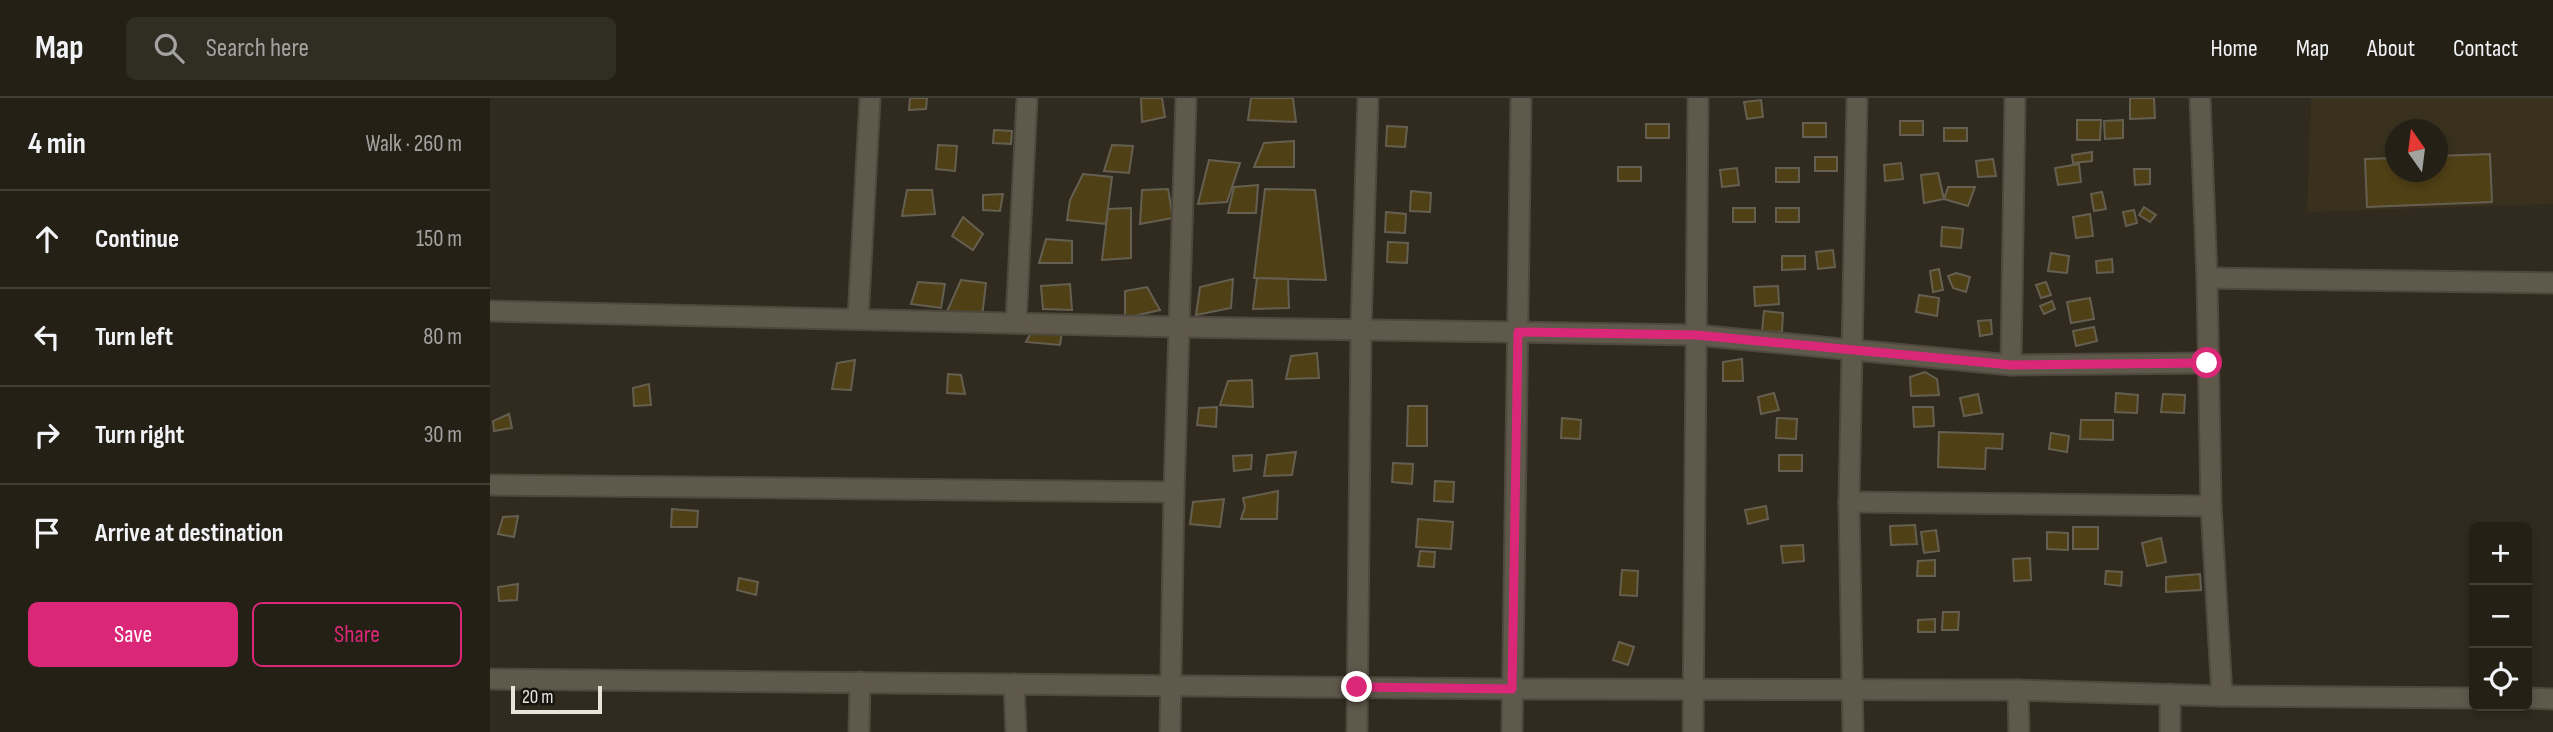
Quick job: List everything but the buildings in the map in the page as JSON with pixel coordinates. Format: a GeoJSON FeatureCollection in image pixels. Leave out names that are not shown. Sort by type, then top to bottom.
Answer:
{"type":"FeatureCollection","features":[{"type":"Feature","properties":{"kind":"street"},"geometry":{"type":"LineString","coordinates":[[858,319],[870,98]]}},
{"type":"Feature","properties":{"kind":"street"},"geometry":{"type":"LineString","coordinates":[[1016,322],[1027,98]]}},
{"type":"Feature","properties":{"kind":"street"},"geometry":{"type":"LineString","coordinates":[[1170,732],[1186,98]]}},
{"type":"Feature","properties":{"kind":"street"},"geometry":{"type":"LineString","coordinates":[[1357,732],[1361,329],[1368,98]]}},
{"type":"Feature","properties":{"kind":"street"},"geometry":{"type":"LineString","coordinates":[[1511,732],[1521,98]]}},
{"type":"Feature","properties":{"kind":"street"},"geometry":{"type":"LineString","coordinates":[[1693,732],[1698,98]]}},
{"type":"Feature","properties":{"kind":"street"},"geometry":{"type":"LineString","coordinates":[[1853,732],[1849,502],[1857,98]]}},
{"type":"Feature","properties":{"kind":"street"},"geometry":{"type":"LineString","coordinates":[[2011,365],[2015,98]]}},
{"type":"Feature","properties":{"kind":"street"},"geometry":{"type":"LineString","coordinates":[[2200,98],[2207,278],[2211,506],[2222,696]]}},
{"type":"Feature","properties":{"kind":"street"},"geometry":{"type":"LineString","coordinates":[[2207,278],[2553,283]]}},
{"type":"Feature","properties":{"kind":"street"},"geometry":{"type":"LineString","coordinates":[[490,311],[1179,327],[1696,335],[2011,365],[2207,363]]}},
{"type":"Feature","properties":{"kind":"street"},"geometry":{"type":"LineString","coordinates":[[490,485],[1174,492]]}},
{"type":"Feature","properties":{"kind":"street"},"geometry":{"type":"LineString","coordinates":[[1849,502],[2211,506]]}},
{"type":"Feature","properties":{"kind":"street"},"geometry":{"type":"LineString","coordinates":[[490,678],[1512,689],[2018,690],[2222,696],[2469,698]]}},
{"type":"Feature","properties":{"kind":"street"},"geometry":{"type":"LineString","coordinates":[[859,732],[860,682]]}},
{"type":"Feature","properties":{"kind":"street"},"geometry":{"type":"LineString","coordinates":[[1014,684],[1016,732]]}},
{"type":"Feature","properties":{"kind":"street"},"geometry":{"type":"LineString","coordinates":[[2018,690],[2019,732]]}},
{"type":"Feature","properties":{"kind":"street"},"geometry":{"type":"LineString","coordinates":[[2169,694],[2170,732]]}},
{"type":"Feature","properties":{"kind":"street"},"geometry":{"type":"LineString","coordinates":[[2532,698],[2553,699]]}},
{"type":"Feature","properties":{"kind":"shaded area"},"geometry":{"type":"Polygon","coordinates":[[[2311,98],[2553,98],[2553,204],[2307,212],[2311,98]]]}},
{"type":"Feature","properties":{"kind":"route"},"geometry":{"type":"LineString","coordinates":[[1357,687],[1512,689],[1518,332],[1696,335],[2011,365],[2207,363]]}}]}
